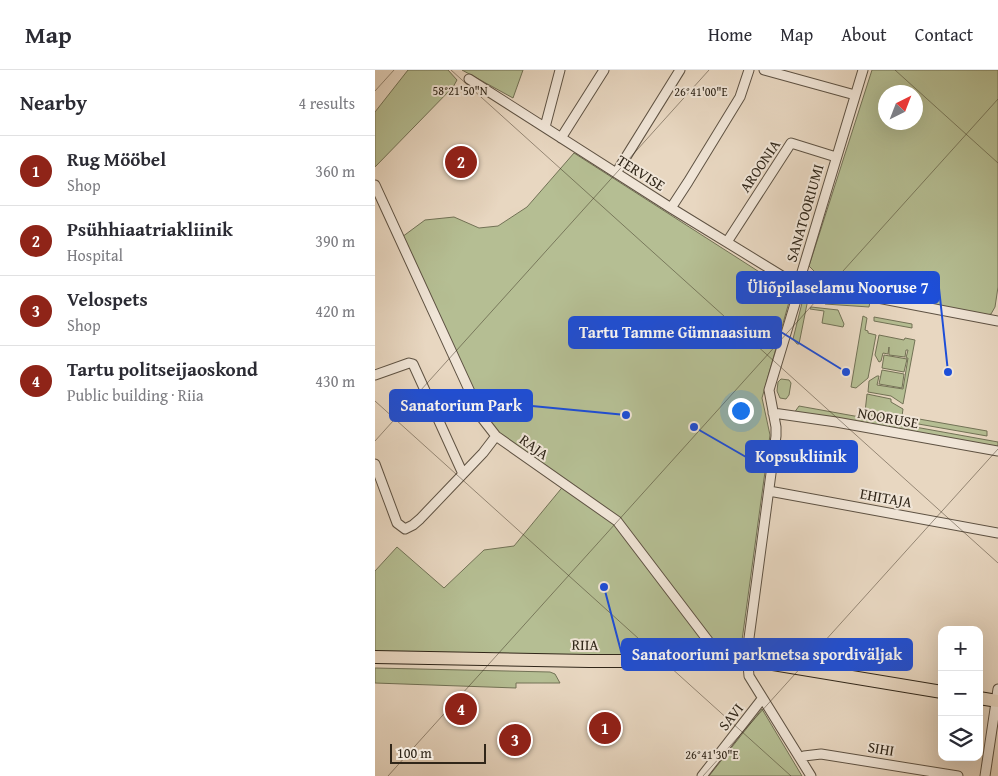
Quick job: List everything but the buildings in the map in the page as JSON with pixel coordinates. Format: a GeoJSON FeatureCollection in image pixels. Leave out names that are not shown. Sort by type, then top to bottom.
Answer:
{"type":"FeatureCollection","features":[{"type":"Feature","properties":{"kind":"highway","name":"RIIA"},"geometry":{"type":"LineString","coordinates":[[375,657],[589,661],[725,660],[938,697]]}},
{"type":"Feature","properties":{"kind":"highway","name":"RIIA"},"geometry":{"type":"LineString","coordinates":[[375,663],[564,669],[747,665],[767,662],[938,691]]}},
{"type":"Feature","properties":{"kind":"highway"},"geometry":{"type":"LineString","coordinates":[[983,699],[997,701]]}},
{"type":"Feature","properties":{"kind":"highway"},"geometry":{"type":"LineString","coordinates":[[983,703],[997,701]]}},
{"type":"Feature","properties":{"kind":"street"},"geometry":{"type":"LineString","coordinates":[[545,127],[560,70]]}},
{"type":"Feature","properties":{"kind":"street"},"geometry":{"type":"LineString","coordinates":[[561,138],[604,70]]}},
{"type":"Feature","properties":{"kind":"street"},"geometry":{"type":"LineString","coordinates":[[616,173],[680,70]]}},
{"type":"Feature","properties":{"kind":"street"},"geometry":{"type":"LineString","coordinates":[[671,208],[740,97],[749,70]]}},
{"type":"Feature","properties":{"kind":"street"},"geometry":{"type":"LineString","coordinates":[[764,70],[855,95]]}},
{"type":"Feature","properties":{"kind":"street","name":"SANATOORIUMI"},"geometry":{"type":"LineString","coordinates":[[747,665],[758,561],[776,436],[769,390],[800,287],[802,272],[863,70]]}},
{"type":"Feature","properties":{"kind":"street","name":"TERVISE"},"geometry":{"type":"LineString","coordinates":[[469,78],[671,208],[800,287]]}},
{"type":"Feature","properties":{"kind":"street","name":"AROONIA"},"geometry":{"type":"LineString","coordinates":[[727,242],[791,143],[836,157]]}},
{"type":"Feature","properties":{"kind":"street","name":"RAJA"},"geometry":{"type":"LineString","coordinates":[[375,185],[482,418],[496,436],[536,466],[617,521],[719,655],[725,660]]}},
{"type":"Feature","properties":{"kind":"street"},"geometry":{"type":"LineString","coordinates":[[800,287],[815,286],[998,321]]}},
{"type":"Feature","properties":{"kind":"street"},"geometry":{"type":"LineString","coordinates":[[375,376],[409,362],[413,364],[463,474]]}},
{"type":"Feature","properties":{"kind":"street","name":"NOORUSE"},"geometry":{"type":"LineString","coordinates":[[773,413],[998,452]]}},
{"type":"Feature","properties":{"kind":"street"},"geometry":{"type":"LineString","coordinates":[[375,464],[397,523],[405,529],[420,519],[496,436]]}},
{"type":"Feature","properties":{"kind":"street","name":"EHITAJA"},"geometry":{"type":"LineString","coordinates":[[769,491],[998,533]]}},
{"type":"Feature","properties":{"kind":"street"},"geometry":{"type":"LineString","coordinates":[[747,665],[749,676],[762,699],[811,776]]}},
{"type":"Feature","properties":{"kind":"street","name":"SAVI"},"geometry":{"type":"LineString","coordinates":[[702,776],[762,699]]}},
{"type":"Feature","properties":{"kind":"street"},"geometry":{"type":"LineString","coordinates":[[985,776],[997,701]]}},
{"type":"Feature","properties":{"kind":"street","name":"SIHI"},"geometry":{"type":"LineString","coordinates":[[800,758],[821,754],[959,776]]}},
{"type":"Feature","properties":{"kind":"green space"},"geometry":{"type":"Polygon","coordinates":[[[408,70],[448,70],[457,80],[453,87],[375,167],[375,112],[408,70]]]}},
{"type":"Feature","properties":{"kind":"green space"},"geometry":{"type":"Polygon","coordinates":[[[462,70],[523,70],[513,98],[462,70]]]}},
{"type":"Feature","properties":{"kind":"green space"},"geometry":{"type":"Polygon","coordinates":[[[872,70],[998,70],[998,287],[995,307],[991,314],[987,315],[819,282],[816,273],[809,266],[872,70]]]}},
{"type":"Feature","properties":{"kind":"green space"},"geometry":{"type":"Polygon","coordinates":[[[574,153],[789,291],[789,302],[762,398],[770,435],[740,655],[660,654],[650,656],[375,652],[375,571],[397,547],[444,588],[484,550],[514,546],[565,484],[494,431],[459,362],[402,237],[425,220],[454,217],[479,228],[498,226],[527,207],[574,153]]]}},
{"type":"Feature","properties":{"kind":"green space"},"geometry":{"type":"Polygon","coordinates":[[[826,294],[870,302],[869,307],[825,304],[826,294]]]}},
{"type":"Feature","properties":{"kind":"green space"},"geometry":{"type":"Polygon","coordinates":[[[801,296],[808,299],[799,344],[797,344],[793,339],[803,299],[799,300],[801,296]]]}},
{"type":"Feature","properties":{"kind":"green space"},"geometry":{"type":"Polygon","coordinates":[[[811,307],[838,310],[844,324],[843,327],[822,323],[824,311],[810,309],[811,307]]]}},
{"type":"Feature","properties":{"kind":"green space"},"geometry":{"type":"Polygon","coordinates":[[[863,316],[867,318],[865,330],[876,335],[868,378],[856,388],[851,387],[863,316]]]}},
{"type":"Feature","properties":{"kind":"green space"},"geometry":{"type":"Polygon","coordinates":[[[874,317],[912,324],[912,328],[874,321],[874,317]]]}},
{"type":"Feature","properties":{"kind":"green space"},"geometry":{"type":"Polygon","coordinates":[[[879,335],[904,340],[905,338],[915,340],[903,404],[891,396],[868,392],[869,381],[877,376],[879,376],[877,385],[903,389],[908,350],[906,350],[905,357],[889,355],[889,347],[888,354],[883,353],[879,362],[875,355],[879,335]]]}},
{"type":"Feature","properties":{"kind":"green space"},"geometry":{"type":"Polygon","coordinates":[[[884,355],[907,359],[904,372],[882,368],[884,355]]]}},
{"type":"Feature","properties":{"kind":"green space"},"geometry":{"type":"Polygon","coordinates":[[[882,370],[904,374],[902,388],[879,384],[882,370]]]}},
{"type":"Feature","properties":{"kind":"green space"},"geometry":{"type":"Polygon","coordinates":[[[781,379],[789,380],[791,383],[789,395],[786,399],[780,398],[777,391],[778,382],[781,379]]]}},
{"type":"Feature","properties":{"kind":"green space"},"geometry":{"type":"Polygon","coordinates":[[[867,394],[891,399],[891,402],[903,409],[902,416],[987,431],[987,436],[867,415],[865,412],[867,394]]]}},
{"type":"Feature","properties":{"kind":"green space"},"geometry":{"type":"Polygon","coordinates":[[[799,406],[998,442],[998,449],[794,413],[799,406]]]}},
{"type":"Feature","properties":{"kind":"green space"},"geometry":{"type":"Polygon","coordinates":[[[375,668],[550,672],[555,674],[560,683],[516,683],[516,688],[375,683],[375,668]]]}},
{"type":"Feature","properties":{"kind":"green space"},"geometry":{"type":"Polygon","coordinates":[[[762,709],[802,776],[709,776],[762,709]]]}},
{"type":"Feature","properties":{"kind":"place","name":"Psühhiaatriakliinik"},"geometry":{"type":"Point","coordinates":[461,162]}},
{"type":"Feature","properties":{"kind":"place","name":"Tartu Tamme Gümnaasium"},"geometry":{"type":"Point","coordinates":[846,372]}},
{"type":"Feature","properties":{"kind":"place","name":"Üliõpilaselamu Nooruse 7"},"geometry":{"type":"Point","coordinates":[948,372]}},
{"type":"Feature","properties":{"kind":"place","name":"Sanatorium Park"},"geometry":{"type":"Point","coordinates":[626,415]}},
{"type":"Feature","properties":{"kind":"place","name":"Kopsukliinik"},"geometry":{"type":"Point","coordinates":[694,427]}},
{"type":"Feature","properties":{"kind":"place","name":"Sanatooriumi parkmetsa spordiväljak"},"geometry":{"type":"Point","coordinates":[604,587]}},
{"type":"Feature","properties":{"kind":"place","name":"Tartu politseijaoskond"},"geometry":{"type":"Point","coordinates":[461,709]}},
{"type":"Feature","properties":{"kind":"place","name":"Rug Mööbel"},"geometry":{"type":"Point","coordinates":[605,728]}},
{"type":"Feature","properties":{"kind":"place","name":"Velospets"},"geometry":{"type":"Point","coordinates":[515,740]}}]}
